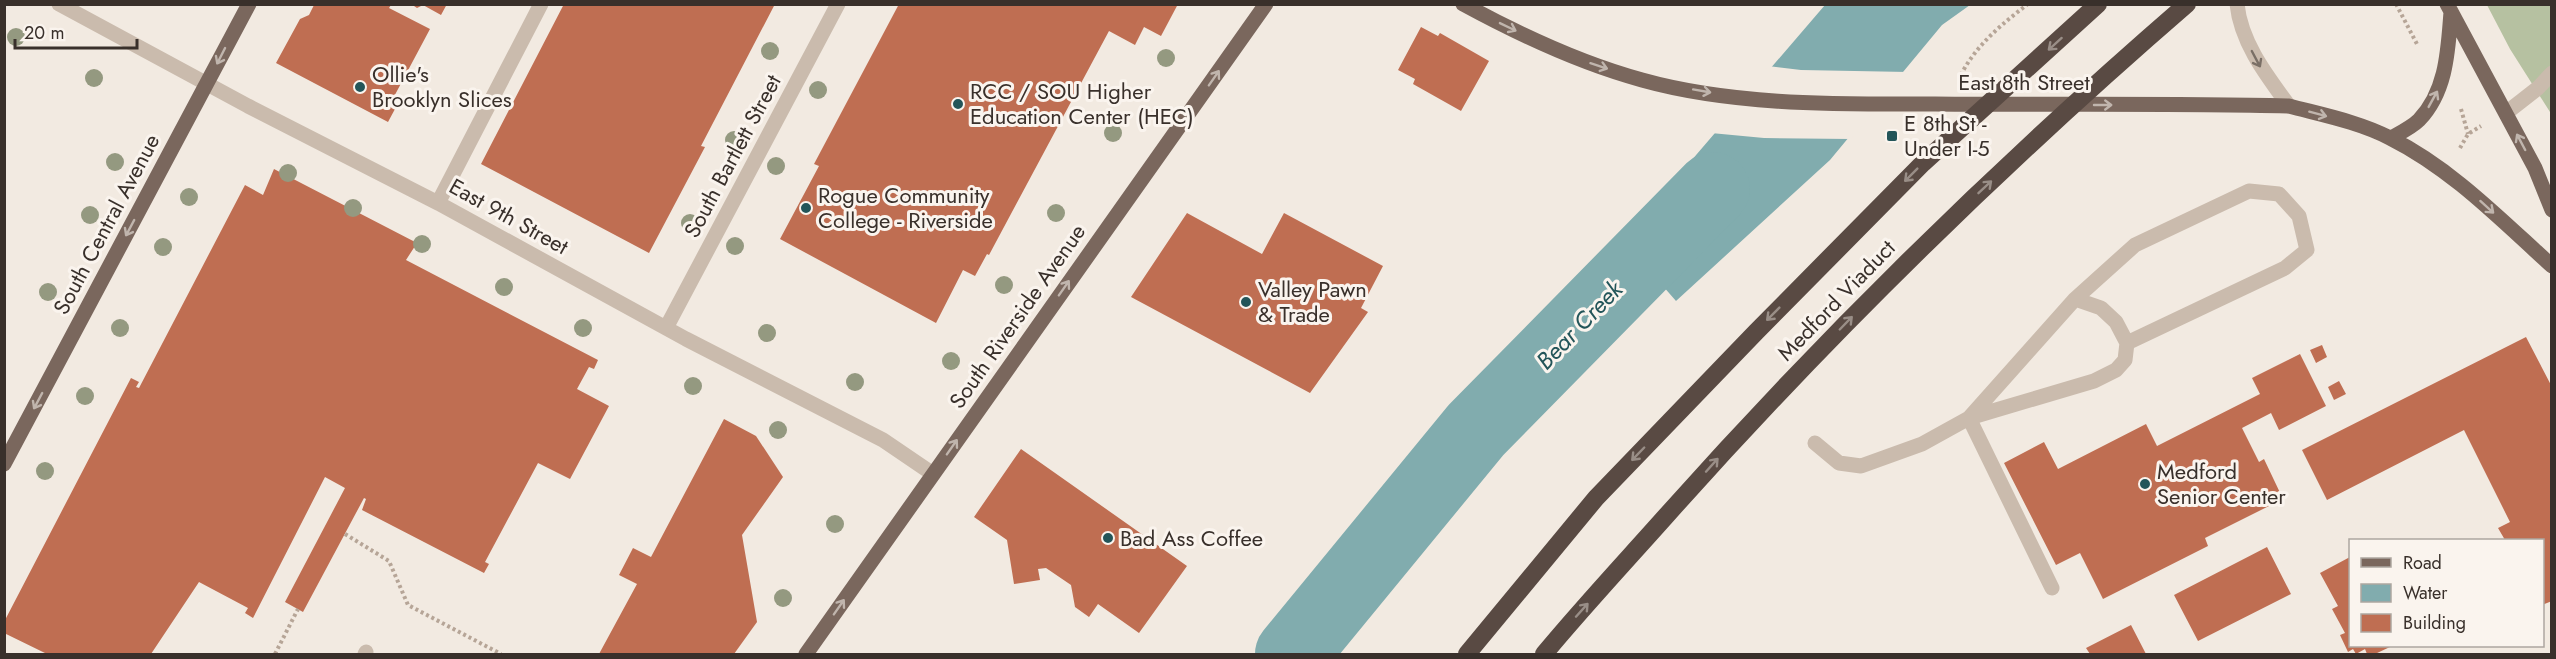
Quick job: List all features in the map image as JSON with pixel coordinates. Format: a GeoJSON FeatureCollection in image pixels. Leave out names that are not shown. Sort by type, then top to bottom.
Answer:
{"type":"FeatureCollection","features":[{"type":"Feature","properties":{"kind":"highway","name":"Medford Viaduct"},"geometry":{"type":"LineString","coordinates":[[1467,654],[1596,498],[1756,332],[1923,164],[2098,4]]}},
{"type":"Feature","properties":{"kind":"highway","name":"Medford Viaduct"},"geometry":{"type":"LineString","coordinates":[[1544,654],[1734,440],[1881,287],[1965,206],[2187,4]]}},
{"type":"Feature","properties":{"kind":"main road","name":"South Central Avenue"},"geometry":{"type":"LineString","coordinates":[[4,464],[249,4]]}},
{"type":"Feature","properties":{"kind":"main road","name":"South Riverside Avenue"},"geometry":{"type":"LineString","coordinates":[[806,654],[1266,4]]}},
{"type":"Feature","properties":{"kind":"main road","name":"East 8th Street"},"geometry":{"type":"LineString","coordinates":[[1463,4],[1554,50],[1592,64],[1644,81],[1735,97],[1820,104],[2289,106],[2343,120],[2391,138],[2444,171],[2552,266]]}},
{"type":"Feature","properties":{"kind":"main road"},"geometry":{"type":"LineString","coordinates":[[2449,8],[2535,168],[2552,210]]}},
{"type":"Feature","properties":{"kind":"main road"},"geometry":{"type":"LineString","coordinates":[[2391,138],[2418,121],[2434,100],[2447,56],[2449,8]]}},
{"type":"Feature","properties":{"kind":"street","name":"East 9th Street"},"geometry":{"type":"LineString","coordinates":[[59,4],[208,82],[248,106],[438,203],[666,328],[884,440],[933,474]]}},
{"type":"Feature","properties":{"kind":"street"},"geometry":{"type":"LineString","coordinates":[[438,203],[541,4]]}},
{"type":"Feature","properties":{"kind":"street","name":"South Bartlett Street"},"geometry":{"type":"LineString","coordinates":[[666,328],[838,4]]}},
{"type":"Feature","properties":{"kind":"street"},"geometry":{"type":"LineString","coordinates":[[2237,4],[2238,17],[2250,47],[2264,73],[2289,106]]}},
{"type":"Feature","properties":{"kind":"street"},"geometry":{"type":"LineString","coordinates":[[2506,113],[2538,88],[2552,73]]}},
{"type":"Feature","properties":{"kind":"street"},"geometry":{"type":"LineString","coordinates":[[1969,418],[2075,299],[2135,245],[2249,191],[2279,194],[2299,216],[2307,250],[2285,268],[2127,343]]}},
{"type":"Feature","properties":{"kind":"street"},"geometry":{"type":"LineString","coordinates":[[1815,443],[1839,463],[1861,466],[1922,444],[1969,418],[2094,381],[2116,370],[2125,360],[2127,343],[2116,322],[2101,308],[2075,299]]}},
{"type":"Feature","properties":{"kind":"street"},"geometry":{"type":"LineString","coordinates":[[1969,418],[2052,588]]}},
{"type":"Feature","properties":{"kind":"path"},"geometry":{"type":"LineString","coordinates":[[2396,4],[2424,56]]}},
{"type":"Feature","properties":{"kind":"path"},"geometry":{"type":"LineString","coordinates":[[2459,105],[2464,113],[2468,134]]}},
{"type":"Feature","properties":{"kind":"path"},"geometry":{"type":"LineString","coordinates":[[2457,151],[2468,134],[2483,125]]}},
{"type":"Feature","properties":{"kind":"path"},"geometry":{"type":"LineString","coordinates":[[345,534],[389,561],[408,605],[501,654]]}},
{"type":"Feature","properties":{"kind":"path"},"geometry":{"type":"LineString","coordinates":[[274,654],[298,609]]}},
{"type":"Feature","properties":{"kind":"green space"},"geometry":{"type":"Polygon","coordinates":[[[2487,5],[2551,5],[2551,118],[2550,112],[2510,49],[2487,5]]]}},
{"type":"Feature","properties":{"kind":"water"},"geometry":{"type":"Polygon","coordinates":[[[1825,5],[1970,5],[1942,25],[1830,160],[1676,301],[1628,246],[1648,211],[1825,5]]]}},
{"type":"Feature","properties":{"kind":"pier"},"geometry":{"type":"Polygon","coordinates":[[[1768,66],[1801,70],[1908,72],[1851,139],[1764,138],[1711,133],[1768,66]]]}},
{"type":"Feature","properties":{"kind":"building"},"geometry":{"type":"Polygon","coordinates":[[[411,4],[447,4],[441,15],[423,5],[417,8],[411,4]]]}},
{"type":"Feature","properties":{"kind":"building"},"geometry":{"type":"Polygon","coordinates":[[[564,4],[775,4],[701,146],[705,147],[649,253],[481,164],[564,4]]]}},
{"type":"Feature","properties":{"kind":"building","name":"RCC / SOU Higher Education Center (HEC)"},"geometry":{"type":"Polygon","coordinates":[[[899,4],[1178,4],[1161,36],[1144,27],[1135,45],[1109,31],[989,255],[987,254],[975,276],[963,270],[936,323],[780,239],[819,166],[814,164],[899,4]]]}},
{"type":"Feature","properties":{"kind":"building","name":"Ollie's Brooklyn Slices"},"geometry":{"type":"Polygon","coordinates":[[[314,5],[391,5],[389,8],[430,29],[389,106],[395,109],[388,122],[276,63],[300,19],[309,15],[314,5]]]}},
{"type":"Feature","properties":{"kind":"building"},"geometry":{"type":"Polygon","coordinates":[[[1421,27],[1438,36],[1440,33],[1489,61],[1461,111],[1413,84],[1415,79],[1398,70],[1421,27]]]}},
{"type":"Feature","properties":{"kind":"building"},"geometry":{"type":"Polygon","coordinates":[[[274,169],[417,243],[406,260],[598,360],[594,369],[589,367],[577,389],[609,406],[570,479],[538,463],[485,562],[489,564],[484,573],[362,510],[366,499],[364,498],[303,612],[285,602],[345,488],[325,477],[253,618],[245,613],[248,608],[199,582],[151,654],[47,654],[4,633],[4,622],[131,378],[139,382],[136,387],[139,388],[245,185],[263,195],[274,169]]]}},
{"type":"Feature","properties":{"kind":"building","name":"Valley Pawn & Trade"},"geometry":{"type":"Polygon","coordinates":[[[1187,213],[1262,254],[1284,213],[1383,266],[1361,308],[1368,312],[1310,393],[1131,297],[1187,213]]]}},
{"type":"Feature","properties":{"kind":"building"},"geometry":{"type":"Polygon","coordinates":[[[2526,337],[2552,387],[2552,601],[2544,604],[2544,539],[2504,539],[2498,528],[2510,522],[2464,430],[2327,500],[2302,450],[2526,337]]]}},
{"type":"Feature","properties":{"kind":"building"},"geometry":{"type":"Polygon","coordinates":[[[2322,345],[2327,357],[2316,363],[2310,350],[2322,345]]]}},
{"type":"Feature","properties":{"kind":"building","name":"Medford Senior Center"},"geometry":{"type":"Polygon","coordinates":[[[2300,354],[2326,406],[2279,430],[2271,413],[2242,428],[2259,462],[2264,459],[2283,499],[2205,538],[2208,546],[2103,599],[2080,553],[2056,565],[2004,463],[2044,442],[2058,469],[2146,424],[2157,446],[2260,394],[2252,378],[2300,354]]]}},
{"type":"Feature","properties":{"kind":"building"},"geometry":{"type":"Polygon","coordinates":[[[2339,381],[2346,394],[2334,400],[2328,387],[2339,381]]]}},
{"type":"Feature","properties":{"kind":"building"},"geometry":{"type":"Polygon","coordinates":[[[724,419],[756,436],[783,477],[742,535],[757,622],[734,654],[599,654],[637,584],[619,575],[633,548],[651,557],[724,419]]]}},
{"type":"Feature","properties":{"kind":"building"},"geometry":{"type":"Polygon","coordinates":[[[1021,449],[1187,566],[1139,633],[1098,604],[1089,617],[1075,607],[1071,585],[1046,568],[1038,569],[1040,580],[1014,584],[1007,540],[974,517],[1021,449]]]}},
{"type":"Feature","properties":{"kind":"building"},"geometry":{"type":"Polygon","coordinates":[[[2267,547],[2291,594],[2198,641],[2174,595],[2267,547]]]}},
{"type":"Feature","properties":{"kind":"building"},"geometry":{"type":"Polygon","coordinates":[[[2349,558],[2349,647],[2390,647],[2375,654],[2367,654],[2365,649],[2356,654],[2353,649],[2348,652],[2340,635],[2345,633],[2332,609],[2338,606],[2320,573],[2349,558]]]}},
{"type":"Feature","properties":{"kind":"building"},"geometry":{"type":"Polygon","coordinates":[[[2131,625],[2146,654],[2090,654],[2086,648],[2131,625]]]}},
{"type":"Feature","properties":{"kind":"waterway","name":"Bear Creek"},"geometry":{"type":"LineString","coordinates":[[1292,654],[1476,430],[1713,189]]}},
{"type":"Feature","properties":{"kind":"place","name":"Ollie's Brooklyn Slices"},"geometry":{"type":"Point","coordinates":[360,87]}},
{"type":"Feature","properties":{"kind":"place","name":"RCC / SOU Higher Education Center (HEC)"},"geometry":{"type":"Point","coordinates":[958,104]}},
{"type":"Feature","properties":{"kind":"place","name":"E 8th St - Under I-5"},"geometry":{"type":"Point","coordinates":[1892,136]}},
{"type":"Feature","properties":{"kind":"place","name":"Rogue Community College - Riverside"},"geometry":{"type":"Point","coordinates":[806,208]}},
{"type":"Feature","properties":{"kind":"place","name":"Valley Pawn & Trade"},"geometry":{"type":"Point","coordinates":[1246,302]}},
{"type":"Feature","properties":{"kind":"place","name":"Medford Senior Center"},"geometry":{"type":"Point","coordinates":[2145,484]}},
{"type":"Feature","properties":{"kind":"place","name":"Bad Ass Coffee"},"geometry":{"type":"Point","coordinates":[1108,538]}}]}
